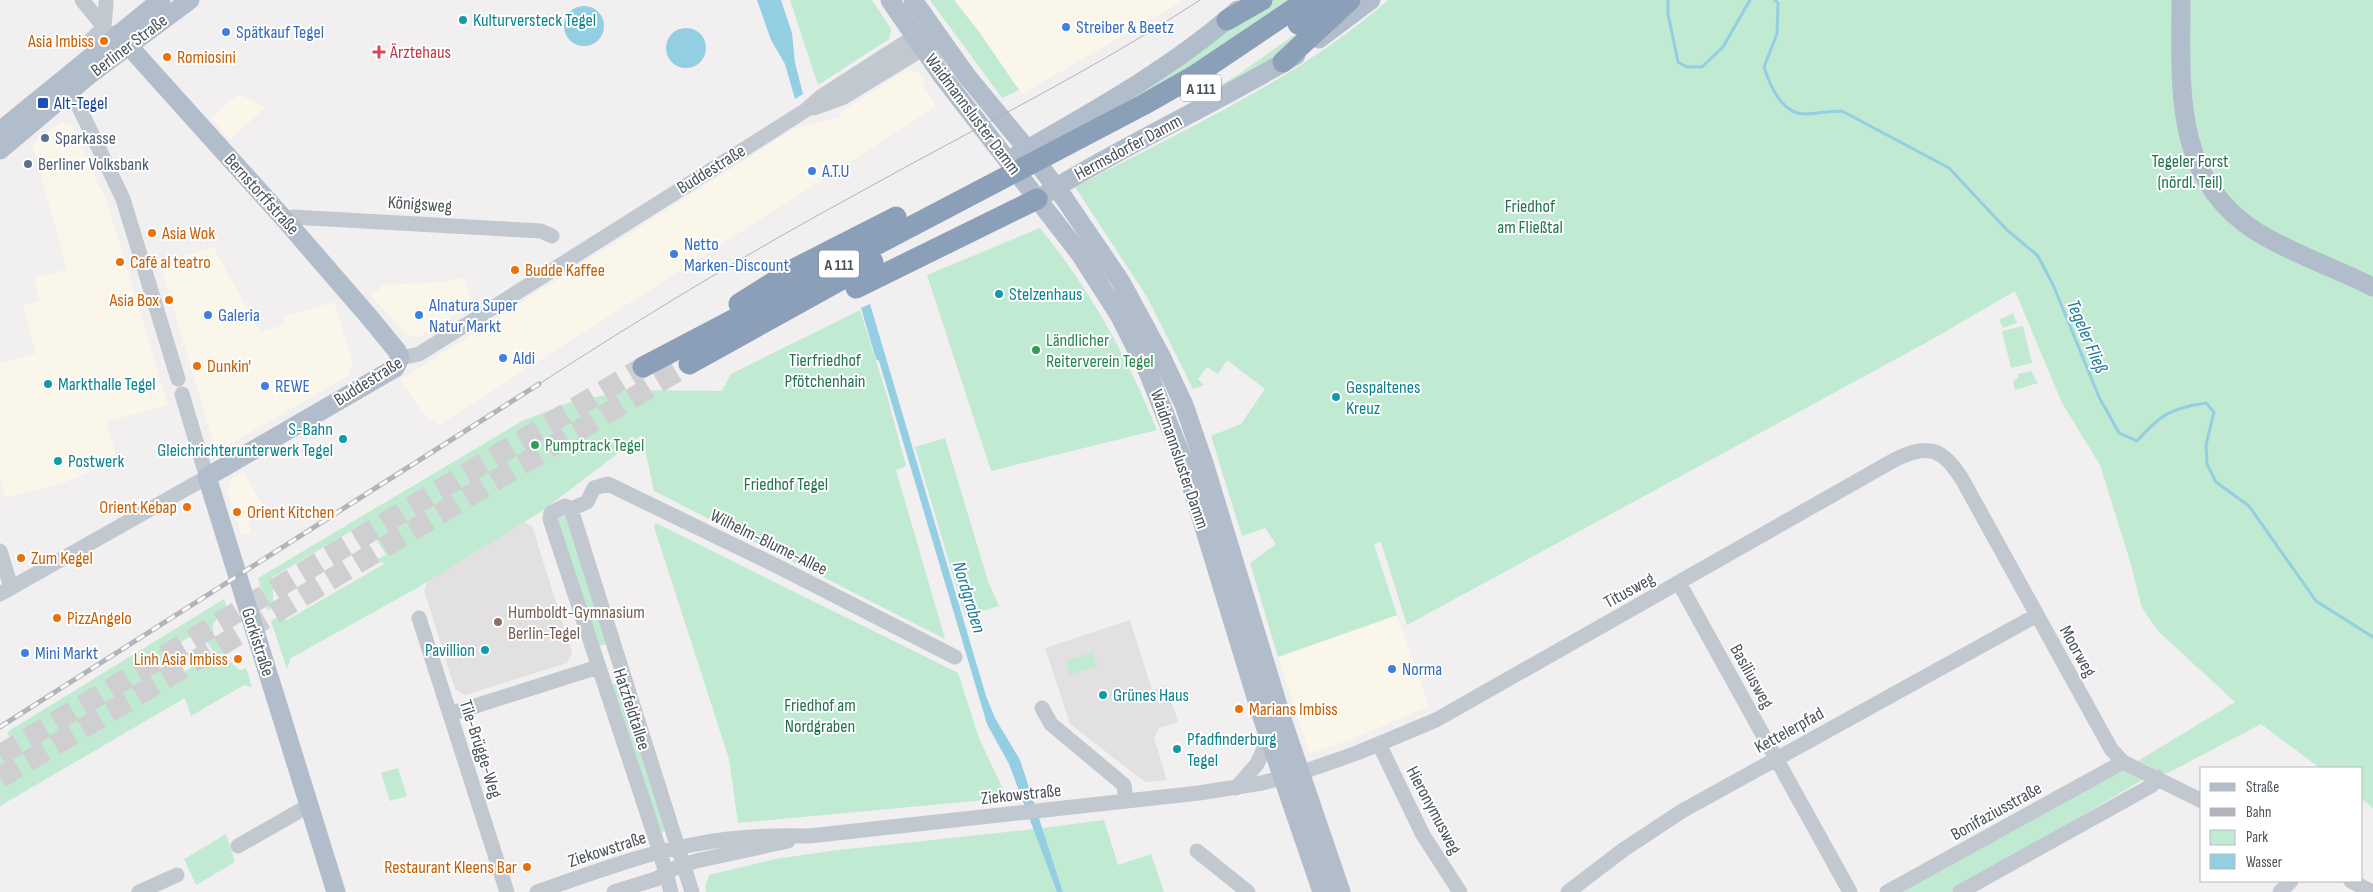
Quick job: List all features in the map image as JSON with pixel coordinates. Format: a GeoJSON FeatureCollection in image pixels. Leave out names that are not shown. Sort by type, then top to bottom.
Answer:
{"type":"FeatureCollection","features":[{"type":"Feature","properties":{"kind":"highway"},"geometry":{"type":"LineString","coordinates":[[1227,20],[1262,0]]}},
{"type":"Feature","properties":{"kind":"highway","name":"A 111"},"geometry":{"type":"LineString","coordinates":[[685,356],[1059,157],[1194,76],[1307,0]]}},
{"type":"Feature","properties":{"kind":"highway","name":"A 111"},"geometry":{"type":"LineString","coordinates":[[1059,157],[1149,118],[1219,77],[1330,0]]}},
{"type":"Feature","properties":{"kind":"highway"},"geometry":{"type":"LineString","coordinates":[[1283,62],[1350,0]]}},
{"type":"Feature","properties":{"kind":"highway"},"geometry":{"type":"LineString","coordinates":[[685,356],[747,299],[796,268],[1007,160]]}},
{"type":"Feature","properties":{"kind":"highway","name":"A 111"},"geometry":{"type":"LineString","coordinates":[[643,367],[714,350],[876,261],[1002,187]]}},
{"type":"Feature","properties":{"kind":"highway"},"geometry":{"type":"LineString","coordinates":[[714,350],[780,326],[1037,199]]}},
{"type":"Feature","properties":{"kind":"main road","name":"Berliner Straße"},"geometry":{"type":"LineString","coordinates":[[0,131],[161,0]]}},
{"type":"Feature","properties":{"kind":"main road","name":"Berliner Straße"},"geometry":{"type":"LineString","coordinates":[[0,150],[84,80],[117,36],[190,0]]}},
{"type":"Feature","properties":{"kind":"main road","name":"Waidmannsluster Damm"},"geometry":{"type":"LineString","coordinates":[[890,0],[919,43],[1080,254],[1135,345],[1163,405],[1185,465],[1269,738],[1291,775],[1341,892]]}},
{"type":"Feature","properties":{"kind":"main road","name":"Waidmannsluster Damm"},"geometry":{"type":"LineString","coordinates":[[913,0],[966,75],[1056,187],[1135,306],[1184,405],[1204,463],[1322,892]]}},
{"type":"Feature","properties":{"kind":"main road"},"geometry":{"type":"LineString","coordinates":[[1007,160],[1123,94],[1227,20],[1249,0]]}},
{"type":"Feature","properties":{"kind":"main road","name":"Hermsdorfer Damm"},"geometry":{"type":"LineString","coordinates":[[1037,199],[1110,156],[1255,80],[1310,45],[1371,0]]}},
{"type":"Feature","properties":{"kind":"main road"},"geometry":{"type":"LineString","coordinates":[[2182,0],[2182,92],[2184,120],[2190,147],[2208,184],[2229,209],[2255,231],[2281,246],[2373,287]]}},
{"type":"Feature","properties":{"kind":"main road","name":"Bernstorffstraße"},"geometry":{"type":"LineString","coordinates":[[117,36],[287,222],[370,318],[397,351],[400,358]]}},
{"type":"Feature","properties":{"kind":"main road","name":"Buddestraße"},"geometry":{"type":"LineString","coordinates":[[206,473],[395,368],[400,358]]}},
{"type":"Feature","properties":{"kind":"main road","name":"Gorkistraße"},"geometry":{"type":"LineString","coordinates":[[206,473],[336,892]]}},
{"type":"Feature","properties":{"kind":"street"},"geometry":{"type":"LineString","coordinates":[[85,4],[108,2],[117,36]]}},
{"type":"Feature","properties":{"kind":"street"},"geometry":{"type":"LineString","coordinates":[[85,4],[117,36]]}},
{"type":"Feature","properties":{"kind":"street","name":"Buddestraße"},"geometry":{"type":"LineString","coordinates":[[400,358],[419,354],[806,110],[822,96],[935,33]]}},
{"type":"Feature","properties":{"kind":"street"},"geometry":{"type":"LineString","coordinates":[[91,40],[117,36]]}},
{"type":"Feature","properties":{"kind":"street","name":"Gorkistraße"},"geometry":{"type":"LineString","coordinates":[[77,103],[123,199],[206,473]]}},
{"type":"Feature","properties":{"kind":"street","name":"Königsweg"},"geometry":{"type":"LineString","coordinates":[[287,222],[293,216],[333,217],[541,231],[552,236]]}},
{"type":"Feature","properties":{"kind":"street","name":"Titusweg"},"geometry":{"type":"LineString","coordinates":[[1291,775],[1379,744],[1436,720],[1913,451],[1938,452],[1955,467],[1962,479]]}},
{"type":"Feature","properties":{"kind":"street","name":"Buddestraße"},"geometry":{"type":"LineString","coordinates":[[5,591],[206,473]]}},
{"type":"Feature","properties":{"kind":"street","name":"Moorweg"},"geometry":{"type":"LineString","coordinates":[[1962,479],[2111,749],[2123,762],[2157,777],[2200,800]]}},
{"type":"Feature","properties":{"kind":"street","name":"Wilhelm-Blume-Allee"},"geometry":{"type":"LineString","coordinates":[[571,509],[587,502],[594,488],[608,484],[779,567],[955,657]]}},
{"type":"Feature","properties":{"kind":"street","name":"Hatzfeldtallee"},"geometry":{"type":"LineString","coordinates":[[670,892],[660,852],[550,519],[551,513],[565,506],[571,509],[692,892]]}},
{"type":"Feature","properties":{"kind":"street"},"geometry":{"type":"LineString","coordinates":[[0,551],[5,591]]}},
{"type":"Feature","properties":{"kind":"street","name":"Basiliusweg"},"geometry":{"type":"LineString","coordinates":[[1679,584],[1850,892]]}},
{"type":"Feature","properties":{"kind":"street","name":"Kettelerpfad"},"geometry":{"type":"LineString","coordinates":[[1568,892],[1623,850],[1682,811],[2036,615]]}},
{"type":"Feature","properties":{"kind":"street","name":"Tile-Brügge-Weg"},"geometry":{"type":"LineString","coordinates":[[419,618],[507,892]]}},
{"type":"Feature","properties":{"kind":"street"},"geometry":{"type":"LineString","coordinates":[[450,714],[598,667]]}},
{"type":"Feature","properties":{"kind":"street"},"geometry":{"type":"LineString","coordinates":[[1042,708],[1051,724],[1124,785],[1126,801]]}},
{"type":"Feature","properties":{"kind":"street"},"geometry":{"type":"LineString","coordinates":[[1236,788],[1257,764],[1269,738]]}},
{"type":"Feature","properties":{"kind":"street","name":"Hieronymusweg"},"geometry":{"type":"LineString","coordinates":[[1379,744],[1423,835],[1460,892]]}},
{"type":"Feature","properties":{"kind":"street","name":"Bonifaziusstraße"},"geometry":{"type":"LineString","coordinates":[[1887,892],[2123,762]]}},
{"type":"Feature","properties":{"kind":"street","name":"Ziekowstraße"},"geometry":{"type":"LineString","coordinates":[[614,892],[666,874],[683,865],[809,836],[1236,788],[1291,775]]}},
{"type":"Feature","properties":{"kind":"street"},"geometry":{"type":"LineString","coordinates":[[1960,892],[2151,786],[2157,777]]}},
{"type":"Feature","properties":{"kind":"street"},"geometry":{"type":"LineString","coordinates":[[238,846],[308,806]]}},
{"type":"Feature","properties":{"kind":"street","name":"Ziekowstraße"},"geometry":{"type":"LineString","coordinates":[[537,892],[660,852],[678,848],[761,835],[809,836]]}},
{"type":"Feature","properties":{"kind":"street"},"geometry":{"type":"LineString","coordinates":[[1197,851],[1248,892]]}},
{"type":"Feature","properties":{"kind":"street"},"geometry":{"type":"LineString","coordinates":[[139,892],[176,875]]}},
{"type":"Feature","properties":{"kind":"street"},"geometry":{"type":"LineString","coordinates":[[2280,892],[2290,882]]}},
{"type":"Feature","properties":{"kind":"street"},"geometry":{"type":"LineString","coordinates":[[2353,882],[2372,892]]}},
{"type":"Feature","properties":{"kind":"shaded area"},"geometry":{"type":"Polygon","coordinates":[[[954,0],[1184,0],[1022,94],[977,29],[954,0]]]}},
{"type":"Feature","properties":{"kind":"shaded area"},"geometry":{"type":"Polygon","coordinates":[[[907,70],[918,72],[925,82],[922,85],[934,101],[934,108],[439,425],[434,418],[429,421],[400,380],[795,128],[839,118],[843,110],[907,70]]]}},
{"type":"Feature","properties":{"kind":"shaded area"},"geometry":{"type":"Polygon","coordinates":[[[238,94],[266,107],[230,140],[211,118],[238,94]]]}},
{"type":"Feature","properties":{"kind":"shaded area"},"geometry":{"type":"Polygon","coordinates":[[[61,122],[71,125],[107,202],[168,405],[106,422],[116,454],[86,464],[89,472],[66,482],[5,498],[0,479],[0,363],[36,353],[23,306],[40,301],[34,279],[67,269],[32,145],[61,122]]]}},
{"type":"Feature","properties":{"kind":"shaded area"},"geometry":{"type":"Polygon","coordinates":[[[213,247],[260,331],[284,325],[282,317],[334,302],[353,363],[348,376],[223,448],[214,445],[160,263],[213,247]]]}},
{"type":"Feature","properties":{"kind":"shaded area"},"geometry":{"type":"Polygon","coordinates":[[[464,278],[472,305],[419,337],[407,335],[371,296],[383,285],[445,282],[464,278]]]}},
{"type":"Feature","properties":{"kind":"shaded area"},"geometry":{"type":"Polygon","coordinates":[[[243,471],[261,502],[264,513],[247,517],[251,532],[241,535],[227,490],[232,478],[243,471]]]}},
{"type":"Feature","properties":{"kind":"shaded area","name":"Humboldt-Gymnasium Berlin-Tegel"},"geometry":{"type":"Polygon","coordinates":[[[524,522],[532,526],[572,653],[567,663],[465,695],[455,689],[424,590],[428,581],[524,522]]]}},
{"type":"Feature","properties":{"kind":"shaded area"},"geometry":{"type":"Polygon","coordinates":[[[1397,615],[1429,706],[1350,740],[1311,753],[1309,752],[1278,657],[1397,615]]]}},
{"type":"Feature","properties":{"kind":"shaded area"},"geometry":{"type":"Polygon","coordinates":[[[1130,620],[1152,690],[1167,686],[1178,722],[1159,728],[1154,738],[1167,780],[1145,782],[1070,724],[1045,648],[1130,620]]]}},
{"type":"Feature","properties":{"kind":"green space"},"geometry":{"type":"Polygon","coordinates":[[[790,0],[872,0],[891,29],[889,39],[818,85],[790,0]]]}},
{"type":"Feature","properties":{"kind":"green space"},"geometry":{"type":"Polygon","coordinates":[[[930,0],[954,0],[977,29],[1019,90],[1002,98],[930,0]]]}},
{"type":"Feature","properties":{"kind":"green space"},"geometry":{"type":"Polygon","coordinates":[[[1269,0],[1295,0],[1234,42],[1108,114],[1269,0]]]}},
{"type":"Feature","properties":{"kind":"green space"},"geometry":{"type":"Polygon","coordinates":[[[1388,0],[2373,0],[2373,808],[2363,800],[2363,767],[2319,767],[2261,724],[2166,774],[2138,761],[2235,702],[2158,631],[2142,608],[2130,561],[2100,465],[2062,403],[2015,291],[1931,340],[1407,625],[1381,542],[1374,544],[1397,615],[1278,657],[1250,563],[1276,544],[1265,528],[1242,536],[1211,436],[1241,424],[1265,389],[1227,360],[1218,374],[1207,367],[1198,379],[1204,385],[1193,389],[1147,297],[1075,187],[1277,80],[1353,29],[1388,0]]]}},
{"type":"Feature","properties":{"kind":"green space"},"geometry":{"type":"Polygon","coordinates":[[[1314,21],[1277,57],[1168,117],[1236,76],[1314,21]]]}},
{"type":"Feature","properties":{"kind":"green space","name":"Ländlicher Reiterverein Tegel"},"geometry":{"type":"Polygon","coordinates":[[[1040,228],[1075,275],[1106,324],[1133,376],[1157,430],[991,471],[927,275],[1040,228]]]}},
{"type":"Feature","properties":{"kind":"green space"},"geometry":{"type":"Polygon","coordinates":[[[860,310],[888,399],[906,466],[896,470],[945,639],[654,491],[642,435],[542,511],[417,588],[291,658],[287,669],[271,621],[279,616],[287,620],[384,564],[377,559],[386,555],[370,529],[358,533],[353,530],[271,578],[279,582],[273,589],[273,606],[268,611],[258,578],[522,421],[571,402],[630,390],[722,391],[731,374],[860,310]]]}},
{"type":"Feature","properties":{"kind":"green space"},"geometry":{"type":"Polygon","coordinates":[[[2013,313],[2017,323],[2003,328],[1999,320],[2013,313]]]}},
{"type":"Feature","properties":{"kind":"green space"},"geometry":{"type":"Polygon","coordinates":[[[2023,326],[2032,363],[2011,368],[2002,331],[2023,326]]]}},
{"type":"Feature","properties":{"kind":"green space"},"geometry":{"type":"Polygon","coordinates":[[[2031,371],[2038,383],[2015,390],[2013,382],[2018,378],[2018,374],[2031,371]]]}},
{"type":"Feature","properties":{"kind":"green space"},"geometry":{"type":"Polygon","coordinates":[[[945,438],[988,581],[999,606],[965,616],[915,447],[945,438]]]}},
{"type":"Feature","properties":{"kind":"green space"},"geometry":{"type":"Polygon","coordinates":[[[564,510],[606,644],[597,647],[556,514],[564,510]]]}},
{"type":"Feature","properties":{"kind":"green space","name":"Friedhof am Nordgraben"},"geometry":{"type":"Polygon","coordinates":[[[656,523],[958,673],[979,738],[1007,798],[738,823],[729,759],[654,527],[656,523]]]}},
{"type":"Feature","properties":{"kind":"green space"},"geometry":{"type":"Polygon","coordinates":[[[224,599],[228,612],[219,617],[214,623],[213,630],[218,643],[232,664],[241,670],[246,668],[252,687],[244,685],[191,716],[185,698],[0,806],[0,749],[12,741],[7,732],[224,599]],[[200,630],[167,651],[181,674],[214,653],[200,630]]]}},
{"type":"Feature","properties":{"kind":"green space"},"geometry":{"type":"Polygon","coordinates":[[[1093,652],[1097,666],[1070,675],[1066,661],[1093,652]]]}},
{"type":"Feature","properties":{"kind":"green space"},"geometry":{"type":"Polygon","coordinates":[[[618,683],[665,831],[657,834],[610,685],[618,683]]]}},
{"type":"Feature","properties":{"kind":"green space"},"geometry":{"type":"Polygon","coordinates":[[[398,768],[407,796],[390,801],[381,773],[398,768]]]}},
{"type":"Feature","properties":{"kind":"green space"},"geometry":{"type":"Polygon","coordinates":[[[2121,769],[2144,779],[1952,892],[1893,892],[2121,769]]]}},
{"type":"Feature","properties":{"kind":"green space"},"geometry":{"type":"Polygon","coordinates":[[[1104,820],[1118,865],[1151,854],[1164,892],[1063,892],[1042,828],[1104,820]]]}},
{"type":"Feature","properties":{"kind":"green space"},"geometry":{"type":"Polygon","coordinates":[[[1034,829],[1057,892],[706,892],[705,888],[709,875],[775,859],[830,851],[1034,829]]]}},
{"type":"Feature","properties":{"kind":"green space"},"geometry":{"type":"Polygon","coordinates":[[[226,834],[235,862],[196,885],[184,859],[226,834]]]}},
{"type":"Feature","properties":{"kind":"water"},"geometry":{"type":"Polygon","coordinates":[[[757,0],[781,0],[792,33],[795,63],[803,94],[795,99],[785,64],[771,40],[757,0]]]}},
{"type":"Feature","properties":{"kind":"water"},"geometry":{"type":"Polygon","coordinates":[[[580,6],[588,6],[595,9],[601,15],[604,26],[601,37],[595,43],[588,46],[580,46],[573,43],[567,37],[564,30],[564,22],[567,15],[573,9],[580,6]]]}},
{"type":"Feature","properties":{"kind":"water"},"geometry":{"type":"Polygon","coordinates":[[[690,28],[697,31],[703,37],[706,48],[705,56],[697,65],[690,68],[682,68],[675,65],[667,56],[666,44],[669,37],[678,29],[690,28]]]}},
{"type":"Feature","properties":{"kind":"water"},"geometry":{"type":"Polygon","coordinates":[[[870,304],[986,696],[995,718],[1020,760],[1063,892],[1057,892],[1009,764],[987,724],[879,361],[876,359],[861,308],[870,304]]]}},
{"type":"Feature","properties":{"kind":"waterway","name":"Tegeler Fließ"},"geometry":{"type":"LineString","coordinates":[[1668,0],[1668,14],[1678,62],[1687,67],[1702,67],[1723,47],[1750,0]]}},
{"type":"Feature","properties":{"kind":"waterway","name":"Tegeler Fließ"},"geometry":{"type":"LineString","coordinates":[[1775,0],[1778,3],[1777,34],[1764,67],[1778,98],[1784,105],[1798,113],[1807,114],[1842,111],[1949,168],[2007,230],[2038,256],[2054,287],[2099,397],[2119,433],[2137,441],[2167,414],[2184,407],[2206,403],[2214,412],[2206,445],[2207,464],[2216,482],[2249,506],[2316,601],[2373,637]]}},
{"type":"Feature","properties":{"kind":"tunnel"},"geometry":{"type":"LineString","coordinates":[[0,778],[689,364]]}},
{"type":"Feature","properties":{"kind":"tunnel"},"geometry":{"type":"LineString","coordinates":[[0,755],[643,367]]}},
{"type":"Feature","properties":{"kind":"tram line"},"geometry":{"type":"LineString","coordinates":[[539,384],[658,309],[739,261],[1118,51],[1200,0]]}},
{"type":"Feature","properties":{"kind":"railway"},"geometry":{"type":"LineString","coordinates":[[0,727],[539,384]]}},
{"type":"Feature","properties":{"kind":"place","name":"Kulturversteck Tegel"},"geometry":{"type":"Point","coordinates":[463,20]}},
{"type":"Feature","properties":{"kind":"place","name":"Streiber & Beetz"},"geometry":{"type":"Point","coordinates":[1066,27]}},
{"type":"Feature","properties":{"kind":"place","name":"Spätkauf Tegel"},"geometry":{"type":"Point","coordinates":[226,32]}},
{"type":"Feature","properties":{"kind":"place","name":"Asia Imbiss"},"geometry":{"type":"Point","coordinates":[104,41]}},
{"type":"Feature","properties":{"kind":"place","name":"Ärztehaus"},"geometry":{"type":"Point","coordinates":[379,52]}},
{"type":"Feature","properties":{"kind":"place","name":"Romiosini"},"geometry":{"type":"Point","coordinates":[167,57]}},
{"type":"Feature","properties":{"kind":"place","name":"Alt-Tegel"},"geometry":{"type":"Point","coordinates":[43,103]}},
{"type":"Feature","properties":{"kind":"place","name":"Sparkasse"},"geometry":{"type":"Point","coordinates":[45,138]}},
{"type":"Feature","properties":{"kind":"place","name":"Berliner Volksbank"},"geometry":{"type":"Point","coordinates":[28,164]}},
{"type":"Feature","properties":{"kind":"place","name":"A.T.U"},"geometry":{"type":"Point","coordinates":[812,171]}},
{"type":"Feature","properties":{"kind":"place","name":"Asia Wok"},"geometry":{"type":"Point","coordinates":[152,233]}},
{"type":"Feature","properties":{"kind":"place","name":"Netto Marken-Discount"},"geometry":{"type":"Point","coordinates":[674,254]}},
{"type":"Feature","properties":{"kind":"place","name":"Café al teatro"},"geometry":{"type":"Point","coordinates":[120,262]}},
{"type":"Feature","properties":{"kind":"place","name":"Budde Kaffee"},"geometry":{"type":"Point","coordinates":[515,270]}},
{"type":"Feature","properties":{"kind":"place","name":"Stelzenhaus"},"geometry":{"type":"Point","coordinates":[999,294]}},
{"type":"Feature","properties":{"kind":"place","name":"Asia Box"},"geometry":{"type":"Point","coordinates":[169,300]}},
{"type":"Feature","properties":{"kind":"place","name":"Galeria"},"geometry":{"type":"Point","coordinates":[208,315]}},
{"type":"Feature","properties":{"kind":"place","name":"Alnatura Super Natur Markt"},"geometry":{"type":"Point","coordinates":[419,315]}},
{"type":"Feature","properties":{"kind":"place","name":"Ländlicher Reiterverein Tegel"},"geometry":{"type":"Point","coordinates":[1036,350]}},
{"type":"Feature","properties":{"kind":"place","name":"Aldi"},"geometry":{"type":"Point","coordinates":[503,358]}},
{"type":"Feature","properties":{"kind":"place","name":"Dunkin'"},"geometry":{"type":"Point","coordinates":[197,366]}},
{"type":"Feature","properties":{"kind":"place","name":"Markthalle Tegel"},"geometry":{"type":"Point","coordinates":[48,384]}},
{"type":"Feature","properties":{"kind":"place","name":"REWE"},"geometry":{"type":"Point","coordinates":[265,386]}},
{"type":"Feature","properties":{"kind":"place","name":"Gespaltenes Kreuz"},"geometry":{"type":"Point","coordinates":[1336,397]}},
{"type":"Feature","properties":{"kind":"place","name":"S-Bahn Gleichrichterunterwerk Tegel"},"geometry":{"type":"Point","coordinates":[343,439]}},
{"type":"Feature","properties":{"kind":"place","name":"Pumptrack Tegel"},"geometry":{"type":"Point","coordinates":[535,445]}},
{"type":"Feature","properties":{"kind":"place","name":"Postwerk"},"geometry":{"type":"Point","coordinates":[58,461]}},
{"type":"Feature","properties":{"kind":"place","name":"Orient Kebap"},"geometry":{"type":"Point","coordinates":[187,507]}},
{"type":"Feature","properties":{"kind":"place","name":"Orient Kitchen"},"geometry":{"type":"Point","coordinates":[237,512]}},
{"type":"Feature","properties":{"kind":"place","name":"Zum Kegel"},"geometry":{"type":"Point","coordinates":[21,558]}},
{"type":"Feature","properties":{"kind":"place","name":"PizzAngelo"},"geometry":{"type":"Point","coordinates":[57,618]}},
{"type":"Feature","properties":{"kind":"place","name":"Humboldt-Gymnasium Berlin-Tegel"},"geometry":{"type":"Point","coordinates":[498,622]}},
{"type":"Feature","properties":{"kind":"place","name":"Pavillion"},"geometry":{"type":"Point","coordinates":[485,650]}},
{"type":"Feature","properties":{"kind":"place","name":"Mini Markt"},"geometry":{"type":"Point","coordinates":[25,653]}},
{"type":"Feature","properties":{"kind":"place","name":"Linh Asia Imbiss"},"geometry":{"type":"Point","coordinates":[238,659]}},
{"type":"Feature","properties":{"kind":"place","name":"Norma"},"geometry":{"type":"Point","coordinates":[1392,669]}},
{"type":"Feature","properties":{"kind":"place","name":"Grünes Haus"},"geometry":{"type":"Point","coordinates":[1103,695]}},
{"type":"Feature","properties":{"kind":"place","name":"Marians Imbiss"},"geometry":{"type":"Point","coordinates":[1239,709]}},
{"type":"Feature","properties":{"kind":"place","name":"Pfadfinderburg Tegel"},"geometry":{"type":"Point","coordinates":[1177,749]}},
{"type":"Feature","properties":{"kind":"place","name":"Restaurant Kleens Bar"},"geometry":{"type":"Point","coordinates":[527,867]}},
{"type":"Feature","properties":{"kind":"park label","name":"Tegeler Forst (nördl. Teil)"},"geometry":{"type":"Point","coordinates":[2190,171]}},
{"type":"Feature","properties":{"kind":"park label","name":"Friedhof am Fließtal"},"geometry":{"type":"Point","coordinates":[1530,216]}},
{"type":"Feature","properties":{"kind":"park label","name":"Tierfriedhof Pfötchenhain"},"geometry":{"type":"Point","coordinates":[825,370]}},
{"type":"Feature","properties":{"kind":"park label","name":"Friedhof Tegel"},"geometry":{"type":"Point","coordinates":[786,484]}},
{"type":"Feature","properties":{"kind":"water label","name":"Nordgraben"},"geometry":{"type":"Point","coordinates":[970,597]}}]}
